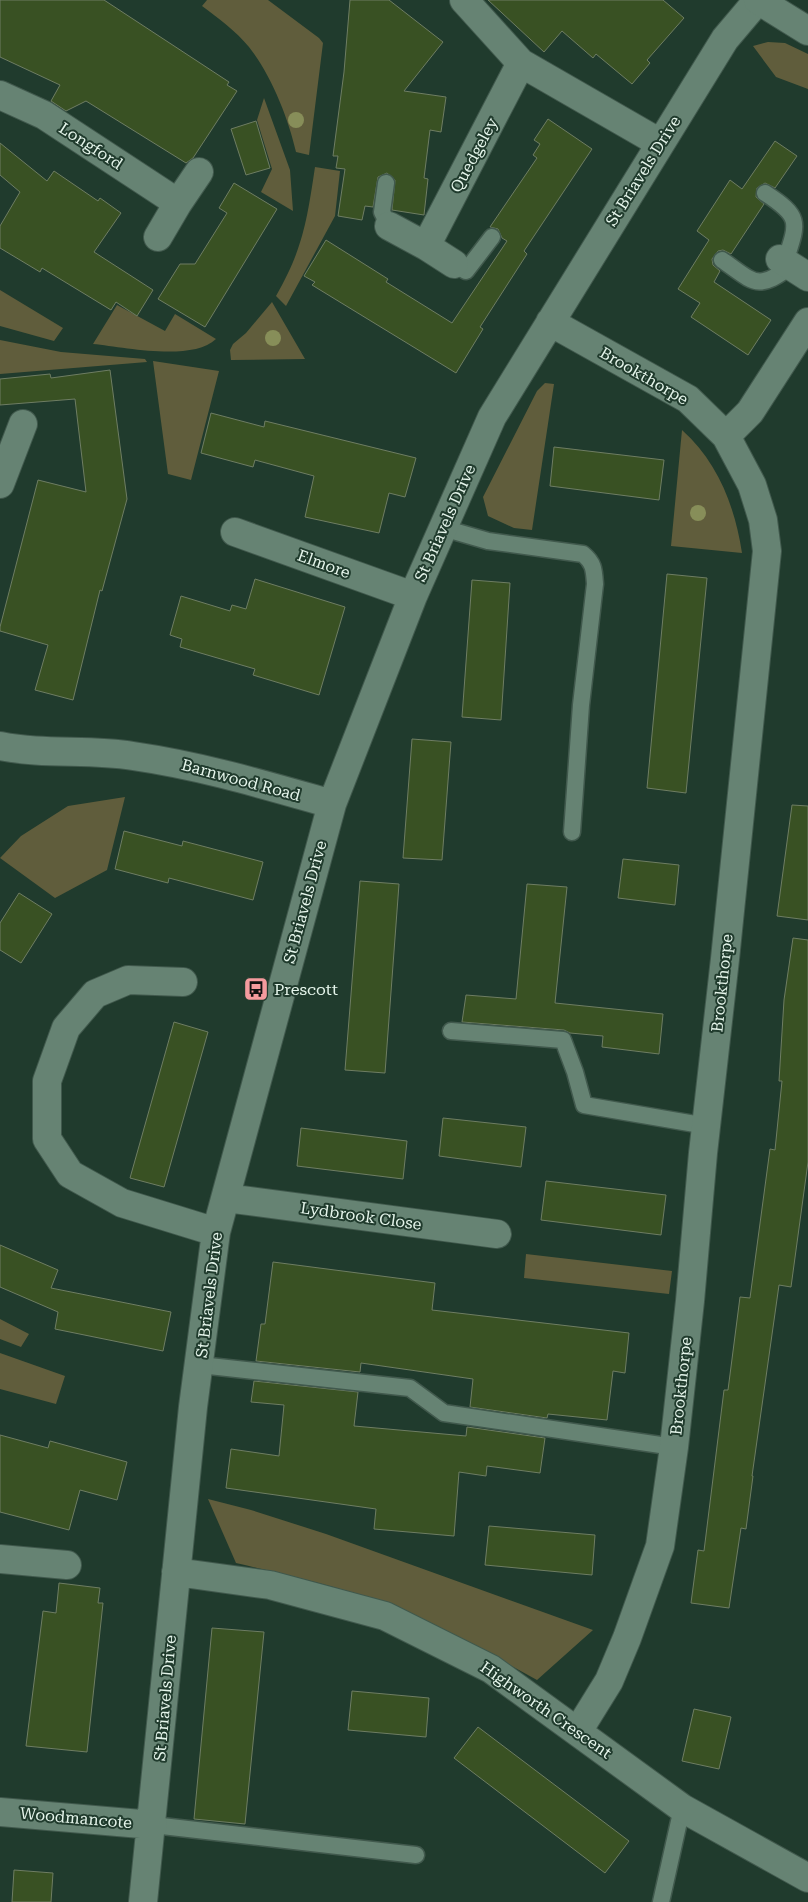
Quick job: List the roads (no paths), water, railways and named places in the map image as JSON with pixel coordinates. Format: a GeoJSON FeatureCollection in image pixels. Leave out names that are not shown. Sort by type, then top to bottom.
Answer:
{"type":"FeatureCollection","features":[{"type":"Feature","properties":{"kind":"street"},"geometry":{"type":"LineString","coordinates":[[464,0],[522,63],[660,143]]}},
{"type":"Feature","properties":{"kind":"street"},"geometry":{"type":"LineString","coordinates":[[758,0],[808,31]]}},
{"type":"Feature","properties":{"kind":"street","name":"St Briavels Drive"},"geometry":{"type":"LineString","coordinates":[[144,1902],[193,1407],[216,1232],[332,804],[412,596],[492,417],[725,39],[758,0]]}},
{"type":"Feature","properties":{"kind":"street","name":"Quedgeley"},"geometry":{"type":"LineString","coordinates":[[426,246],[522,63]]}},
{"type":"Feature","properties":{"kind":"street","name":"Longford"},"geometry":{"type":"LineString","coordinates":[[0,95],[44,115],[178,202]]}},
{"type":"Feature","properties":{"kind":"street"},"geometry":{"type":"LineString","coordinates":[[158,237],[178,202],[199,172]]}},
{"type":"Feature","properties":{"kind":"street"},"geometry":{"type":"LineString","coordinates":[[390,226],[454,264]]}},
{"type":"Feature","properties":{"kind":"street","name":"Brookthorpe"},"geometry":{"type":"LineString","coordinates":[[550,322],[688,399],[726,436],[752,485],[763,520],[766,551],[674,1447],[660,1546],[627,1638],[609,1681],[578,1730]]}},
{"type":"Feature","properties":{"kind":"street"},"geometry":{"type":"LineString","coordinates":[[726,436],[750,412],[808,322]]}},
{"type":"Feature","properties":{"kind":"street"},"geometry":{"type":"LineString","coordinates":[[0,484],[24,424]]}},
{"type":"Feature","properties":{"kind":"street","name":"Elmore"},"geometry":{"type":"LineString","coordinates":[[235,532],[412,596]]}},
{"type":"Feature","properties":{"kind":"street","name":"Barnwood Road"},"geometry":{"type":"LineString","coordinates":[[0,746],[29,752],[130,755],[204,768],[332,804]]}},
{"type":"Feature","properties":{"kind":"street"},"geometry":{"type":"LineString","coordinates":[[183,982],[128,980],[96,994],[66,1028],[47,1081],[47,1138],[70,1174],[122,1202],[216,1232]]}},
{"type":"Feature","properties":{"kind":"street","name":"Lydbrook Close"},"geometry":{"type":"LineString","coordinates":[[226,1198],[496,1234]]}},
{"type":"Feature","properties":{"kind":"street"},"geometry":{"type":"LineString","coordinates":[[0,1559],[68,1565]]}},
{"type":"Feature","properties":{"kind":"street","name":"Highworth Crescent"},"geometry":{"type":"LineString","coordinates":[[176,1572],[270,1585],[385,1616],[491,1670],[578,1730],[682,1808],[808,1878]]}},
{"type":"Feature","properties":{"kind":"street","name":"Woodmancote"},"geometry":{"type":"LineString","coordinates":[[0,1812],[153,1825]]}},
{"type":"Feature","properties":{"kind":"lane"},"geometry":{"type":"LineString","coordinates":[[386,183],[382,212],[390,226]]}},
{"type":"Feature","properties":{"kind":"lane"},"geometry":{"type":"LineString","coordinates":[[722,260],[750,279],[762,283],[773,280],[791,266],[794,220],[788,207],[765,193]]}},
{"type":"Feature","properties":{"kind":"lane"},"geometry":{"type":"LineString","coordinates":[[454,264],[466,271],[492,237]]}},
{"type":"Feature","properties":{"kind":"lane"},"geometry":{"type":"LineString","coordinates":[[443,528],[488,540],[582,554],[591,561],[595,584],[581,705],[572,832]]}},
{"type":"Feature","properties":{"kind":"lane"},"geometry":{"type":"LineString","coordinates":[[451,1031],[563,1040],[576,1072],[584,1105],[707,1126]]}},
{"type":"Feature","properties":{"kind":"lane"},"geometry":{"type":"LineString","coordinates":[[200,1365],[410,1388],[444,1413],[674,1447]]}},
{"type":"Feature","properties":{"kind":"lane"},"geometry":{"type":"LineString","coordinates":[[661,1902],[682,1808]]}},
{"type":"Feature","properties":{"kind":"lane"},"geometry":{"type":"LineString","coordinates":[[153,1825],[416,1855]]}},
{"type":"Feature","properties":{"kind":"place","name":"Prescott"},"geometry":{"type":"Point","coordinates":[256,989]}}]}
